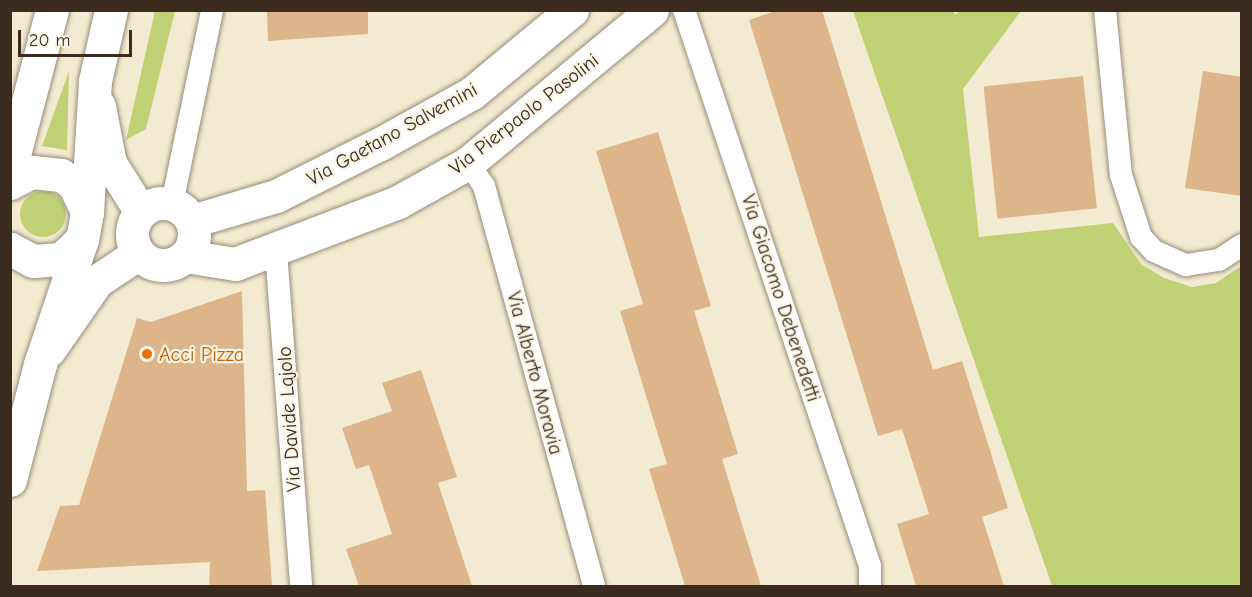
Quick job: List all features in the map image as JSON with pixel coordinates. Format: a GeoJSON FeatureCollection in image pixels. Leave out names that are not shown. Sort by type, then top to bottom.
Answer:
{"type":"FeatureCollection","features":[{"type":"Feature","properties":{"kind":"street"},"geometry":{"type":"LineString","coordinates":[[10,170],[52,10]]}},
{"type":"Feature","properties":{"kind":"street"},"geometry":{"type":"LineString","coordinates":[[10,480],[40,364],[85,225],[95,81],[111,10]]}},
{"type":"Feature","properties":{"kind":"street","name":"Via Gaetano Salvemini"},"geometry":{"type":"LineString","coordinates":[[182,213],[276,196],[380,144],[472,93],[572,10]]}},
{"type":"Feature","properties":{"kind":"street","name":"Via Pierpaolo Pasolini"},"geometry":{"type":"LineString","coordinates":[[184,256],[235,264],[276,251],[398,202],[468,163],[652,10]]}},
{"type":"Feature","properties":{"kind":"street"},"geometry":{"type":"LineString","coordinates":[[95,81],[110,163],[141,212]]}},
{"type":"Feature","properties":{"kind":"street"},"geometry":{"type":"LineString","coordinates":[[10,183],[32,172],[62,175],[74,184],[85,225]]}},
{"type":"Feature","properties":{"kind":"street"},"geometry":{"type":"LineString","coordinates":[[155,203],[182,213],[194,239],[184,256],[176,262],[156,264],[139,253],[132,229],[141,212],[155,203]]}},
{"type":"Feature","properties":{"kind":"street"},"geometry":{"type":"LineString","coordinates":[[10,249],[33,261],[47,262],[61,259],[85,225]]}},
{"type":"Feature","properties":{"kind":"street"},"geometry":{"type":"LineString","coordinates":[[40,364],[97,282],[139,253]]}},
{"type":"Feature","properties":{"kind":"lane"},"geometry":{"type":"LineString","coordinates":[[182,213],[212,10]]}},
{"type":"Feature","properties":{"kind":"lane","name":"Via Giacomo Debenedetti"},"geometry":{"type":"LineString","coordinates":[[684,10],[870,566],[870,586]]}},
{"type":"Feature","properties":{"kind":"lane"},"geometry":{"type":"LineString","coordinates":[[1105,10],[1121,175],[1142,237],[1154,251],[1186,265],[1220,260],[1242,245]]}},
{"type":"Feature","properties":{"kind":"lane","name":"Via Alberto Moravia"},"geometry":{"type":"LineString","coordinates":[[468,163],[484,186],[594,586]]}},
{"type":"Feature","properties":{"kind":"lane","name":"Via Davide Lajolo"},"geometry":{"type":"LineString","coordinates":[[276,251],[301,586]]}},
{"type":"Feature","properties":{"kind":"green space"},"geometry":{"type":"Polygon","coordinates":[[[155,11],[175,11],[146,129],[126,140],[155,11]]]}},
{"type":"Feature","properties":{"kind":"green space"},"geometry":{"type":"Polygon","coordinates":[[[853,11],[953,11],[955,15],[960,11],[1021,11],[963,89],[979,237],[1113,223],[1141,264],[1164,278],[1192,287],[1216,283],[1241,266],[1241,586],[1052,586],[853,11]]]}},
{"type":"Feature","properties":{"kind":"green space"},"geometry":{"type":"Polygon","coordinates":[[[69,71],[67,150],[42,146],[69,71]]]}},
{"type":"Feature","properties":{"kind":"green space"},"geometry":{"type":"Polygon","coordinates":[[[43,191],[59,198],[66,214],[59,230],[43,237],[27,230],[20,214],[27,198],[43,191]]]}},
{"type":"Feature","properties":{"kind":"building"},"geometry":{"type":"Polygon","coordinates":[[[267,10],[368,10],[368,34],[268,41],[267,10]]]}},
{"type":"Feature","properties":{"kind":"building"},"geometry":{"type":"Polygon","coordinates":[[[778,10],[822,10],[933,370],[962,361],[1008,508],[982,517],[1004,586],[916,586],[897,524],[929,514],[902,429],[878,436],[749,20],[778,10]]]}},
{"type":"Feature","properties":{"kind":"building"},"geometry":{"type":"Polygon","coordinates":[[[1203,71],[1242,77],[1242,196],[1185,188],[1203,71]]]}},
{"type":"Feature","properties":{"kind":"building"},"geometry":{"type":"Polygon","coordinates":[[[1083,76],[1097,208],[997,219],[984,86],[1083,76]]]}},
{"type":"Feature","properties":{"kind":"building"},"geometry":{"type":"Polygon","coordinates":[[[658,132],[711,306],[694,311],[738,454],[722,459],[761,586],[685,586],[649,469],[667,464],[620,311],[643,304],[596,151],[658,132]]]}},
{"type":"Feature","properties":{"kind":"building"},"geometry":{"type":"Polygon","coordinates":[[[242,291],[247,491],[265,490],[272,586],[209,586],[210,562],[37,571],[60,506],[79,505],[137,318],[151,322],[242,291]]]}},
{"type":"Feature","properties":{"kind":"building"},"geometry":{"type":"Polygon","coordinates":[[[421,370],[457,477],[438,483],[472,586],[359,586],[346,549],[392,534],[369,465],[356,469],[342,428],[392,411],[382,383],[421,370]]]}},
{"type":"Feature","properties":{"kind":"place","name":"Acci Pizza"},"geometry":{"type":"Point","coordinates":[147,354]}}]}
